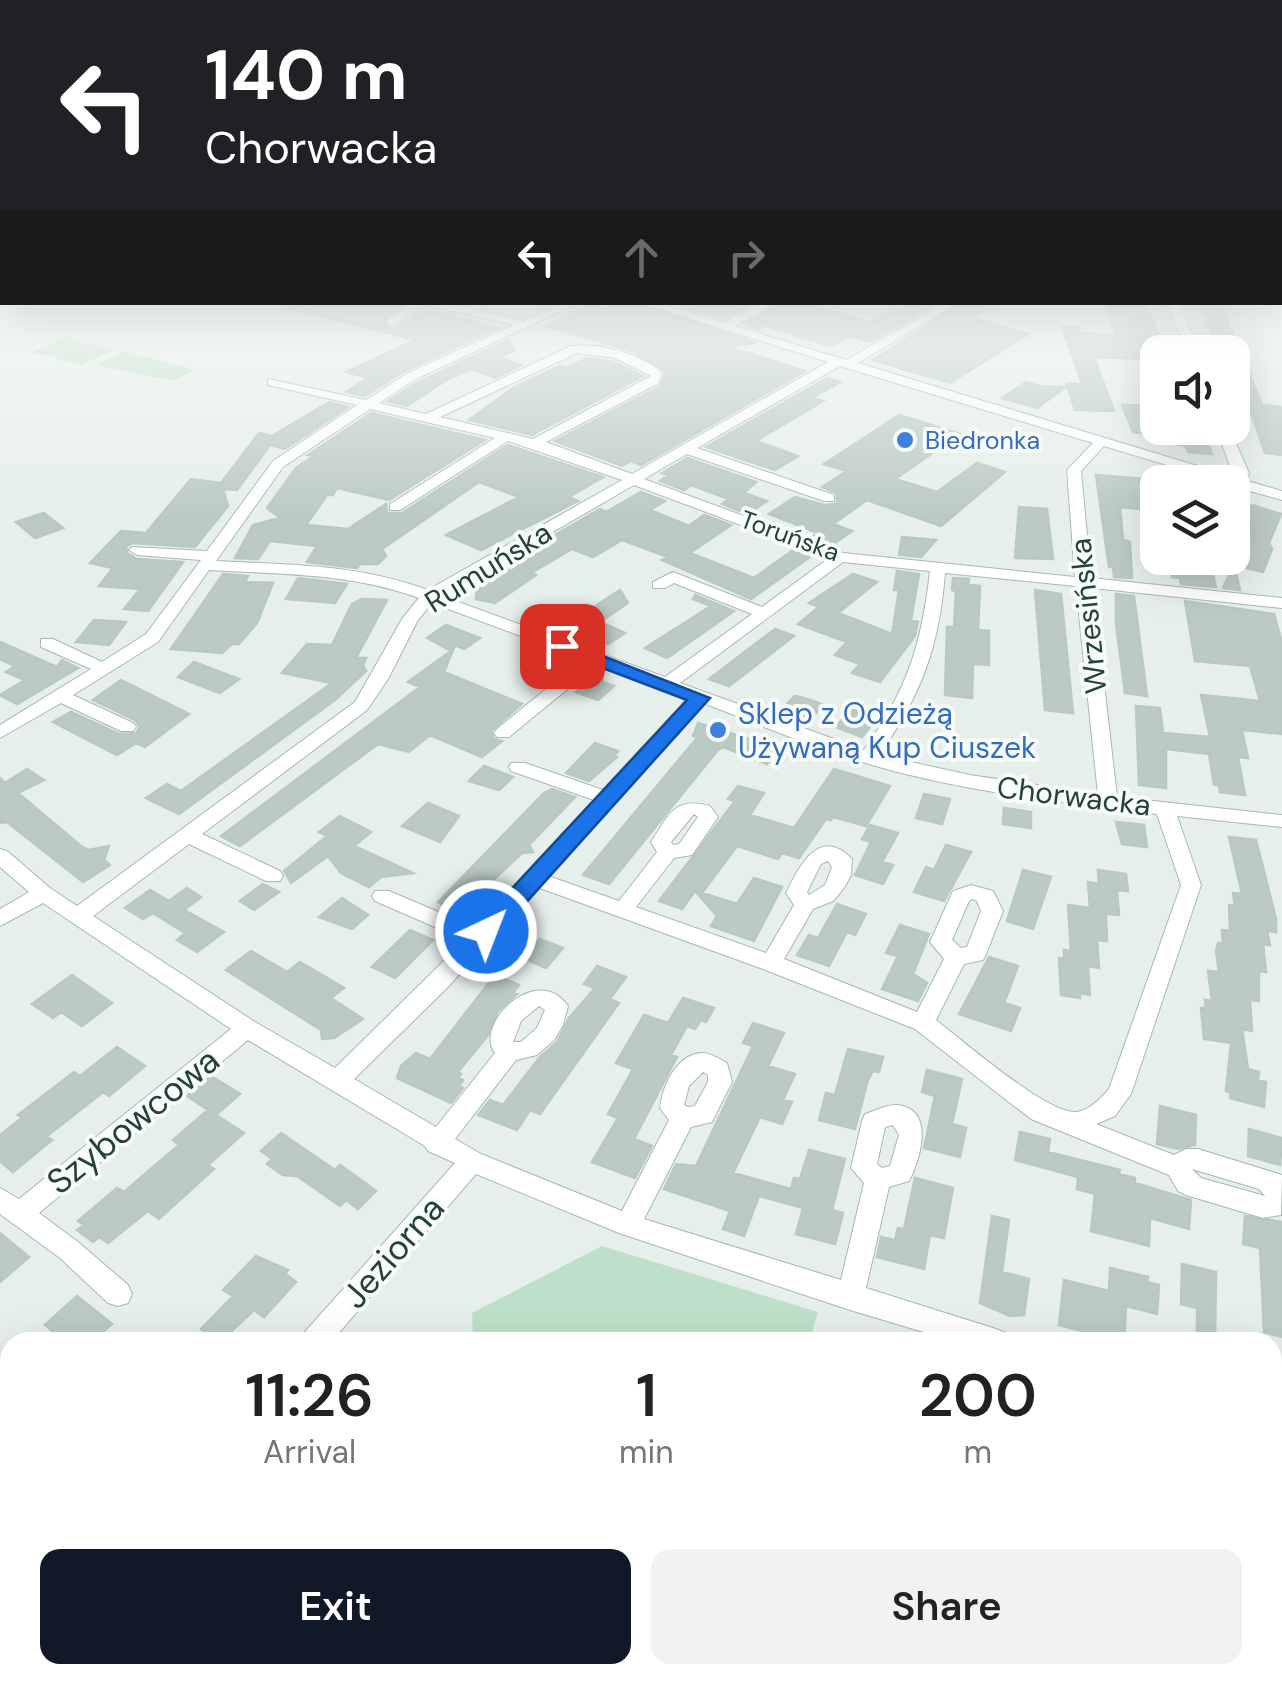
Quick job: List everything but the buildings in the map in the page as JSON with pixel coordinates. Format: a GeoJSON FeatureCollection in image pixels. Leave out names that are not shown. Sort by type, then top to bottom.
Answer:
{"type":"FeatureCollection","features":[{"type":"Feature","properties":{"kind":"street"},"geometry":{"type":"LineString","coordinates":[[0,732],[152,638],[278,464],[412,376],[443,362]]}},
{"type":"Feature","properties":{"kind":"street"},"geometry":{"type":"LineString","coordinates":[[429,417],[548,362]]}},
{"type":"Feature","properties":{"kind":"street"},"geometry":{"type":"LineString","coordinates":[[535,442],[655,380],[658,375],[649,367],[633,362]]}},
{"type":"Feature","properties":{"kind":"street"},"geometry":{"type":"LineString","coordinates":[[837,362],[1178,465]]}},
{"type":"Feature","properties":{"kind":"street","name":"Rumuńska"},"geometry":{"type":"LineString","coordinates":[[78,916],[361,706],[381,681],[414,613],[430,596],[845,362]]}},
{"type":"Feature","properties":{"kind":"street","name":"Toruńska"},"geometry":{"type":"LineString","coordinates":[[272,382],[535,442],[840,557],[1282,603]]}},
{"type":"Feature","properties":{"kind":"street"},"geometry":{"type":"LineString","coordinates":[[395,508],[508,436]]}},
{"type":"Feature","properties":{"kind":"street","name":"Wrzesińska"},"geometry":{"type":"LineString","coordinates":[[1100,442],[1074,470],[1108,802]]}},
{"type":"Feature","properties":{"kind":"street"},"geometry":{"type":"LineString","coordinates":[[686,449],[829,498]]}},
{"type":"Feature","properties":{"kind":"street"},"geometry":{"type":"LineString","coordinates":[[1250,486],[1282,496]]}},
{"type":"Feature","properties":{"kind":"street","name":"Chorwacka"},"geometry":{"type":"LineString","coordinates":[[137,550],[386,580],[868,758],[946,779],[1282,821]]}},
{"type":"Feature","properties":{"kind":"street"},"geometry":{"type":"LineString","coordinates":[[667,684],[840,557]]}},
{"type":"Feature","properties":{"kind":"street"},"geometry":{"type":"LineString","coordinates":[[868,758],[906,703],[924,662],[931,638],[938,568]]}},
{"type":"Feature","properties":{"kind":"street"},"geometry":{"type":"LineString","coordinates":[[659,585],[672,577],[763,614]]}},
{"type":"Feature","properties":{"kind":"street"},"geometry":{"type":"LineString","coordinates":[[47,642],[105,669]]}},
{"type":"Feature","properties":{"kind":"street"},"geometry":{"type":"LineString","coordinates":[[503,733],[595,658]]}},
{"type":"Feature","properties":{"kind":"street"},"geometry":{"type":"LineString","coordinates":[[61,696],[127,727]]}},
{"type":"Feature","properties":{"kind":"street"},"geometry":{"type":"LineString","coordinates":[[337,1082],[480,938],[700,698]]}},
{"type":"Feature","properties":{"kind":"street"},"geometry":{"type":"LineString","coordinates":[[518,768],[608,798]]}},
{"type":"Feature","properties":{"kind":"street"},"geometry":{"type":"LineString","coordinates":[[1062,1121],[1078,1122],[1106,1109],[1120,1094],[1191,885],[1166,808]]}},
{"type":"Feature","properties":{"kind":"street"},"geometry":{"type":"LineString","coordinates":[[188,835],[273,876]]}},
{"type":"Feature","properties":{"kind":"street"},"geometry":{"type":"LineString","coordinates":[[624,910],[668,852]]}},
{"type":"Feature","properties":{"kind":"street","name":"Szybowcowa"},"geometry":{"type":"LineString","coordinates":[[0,856],[43,893],[247,1028],[437,1144],[628,1225],[963,1332]]}},
{"type":"Feature","properties":{"kind":"street"},"geometry":{"type":"LineString","coordinates":[[535,879],[772,963],[923,1023],[1040,1112],[1178,1168]]}},
{"type":"Feature","properties":{"kind":"street"},"geometry":{"type":"LineString","coordinates":[[0,919],[43,893]]}},
{"type":"Feature","properties":{"kind":"street"},"geometry":{"type":"LineString","coordinates":[[382,896],[480,938]]}},
{"type":"Feature","properties":{"kind":"street"},"geometry":{"type":"LineString","coordinates":[[772,963],[806,902]]}},
{"type":"Feature","properties":{"kind":"street"},"geometry":{"type":"LineString","coordinates":[[923,1023],[956,957]]}},
{"type":"Feature","properties":{"kind":"street","name":"Szybowcowa"},"geometry":{"type":"LineString","coordinates":[[118,1294],[69,1250],[10,1206],[247,1028]]}},
{"type":"Feature","properties":{"kind":"street"},"geometry":{"type":"LineString","coordinates":[[437,1144],[509,1052]]}},
{"type":"Feature","properties":{"kind":"street"},"geometry":{"type":"LineString","coordinates":[[628,1225],[683,1118]]}},
{"type":"Feature","properties":{"kind":"street","name":"Jeziorna"},"geometry":{"type":"LineString","coordinates":[[323,1332],[472,1161]]}},
{"type":"Feature","properties":{"kind":"street"},"geometry":{"type":"LineString","coordinates":[[850,1298],[878,1178]]}},
{"type":"Feature","properties":{"kind":"green space"},"geometry":{"type":"Polygon","coordinates":[[[103,362],[163,362],[195,370],[173,381],[96,365],[103,362]]]}},
{"type":"Feature","properties":{"kind":"green space"},"geometry":{"type":"Polygon","coordinates":[[[602,1246],[818,1312],[812,1332],[473,1332],[472,1313],[602,1246]]]}},
{"type":"Feature","properties":{"kind":"place","name":"Biedronka"},"geometry":{"type":"Point","coordinates":[905,440]}},
{"type":"Feature","properties":{"kind":"place","name":"Sklep z Odzieżą Używaną Kup Ciuszek"},"geometry":{"type":"Point","coordinates":[718,730]}},
{"type":"Feature","properties":{"kind":"route"},"geometry":{"type":"LineString","coordinates":[[486,931],[700,698],[562,646]]}}]}
